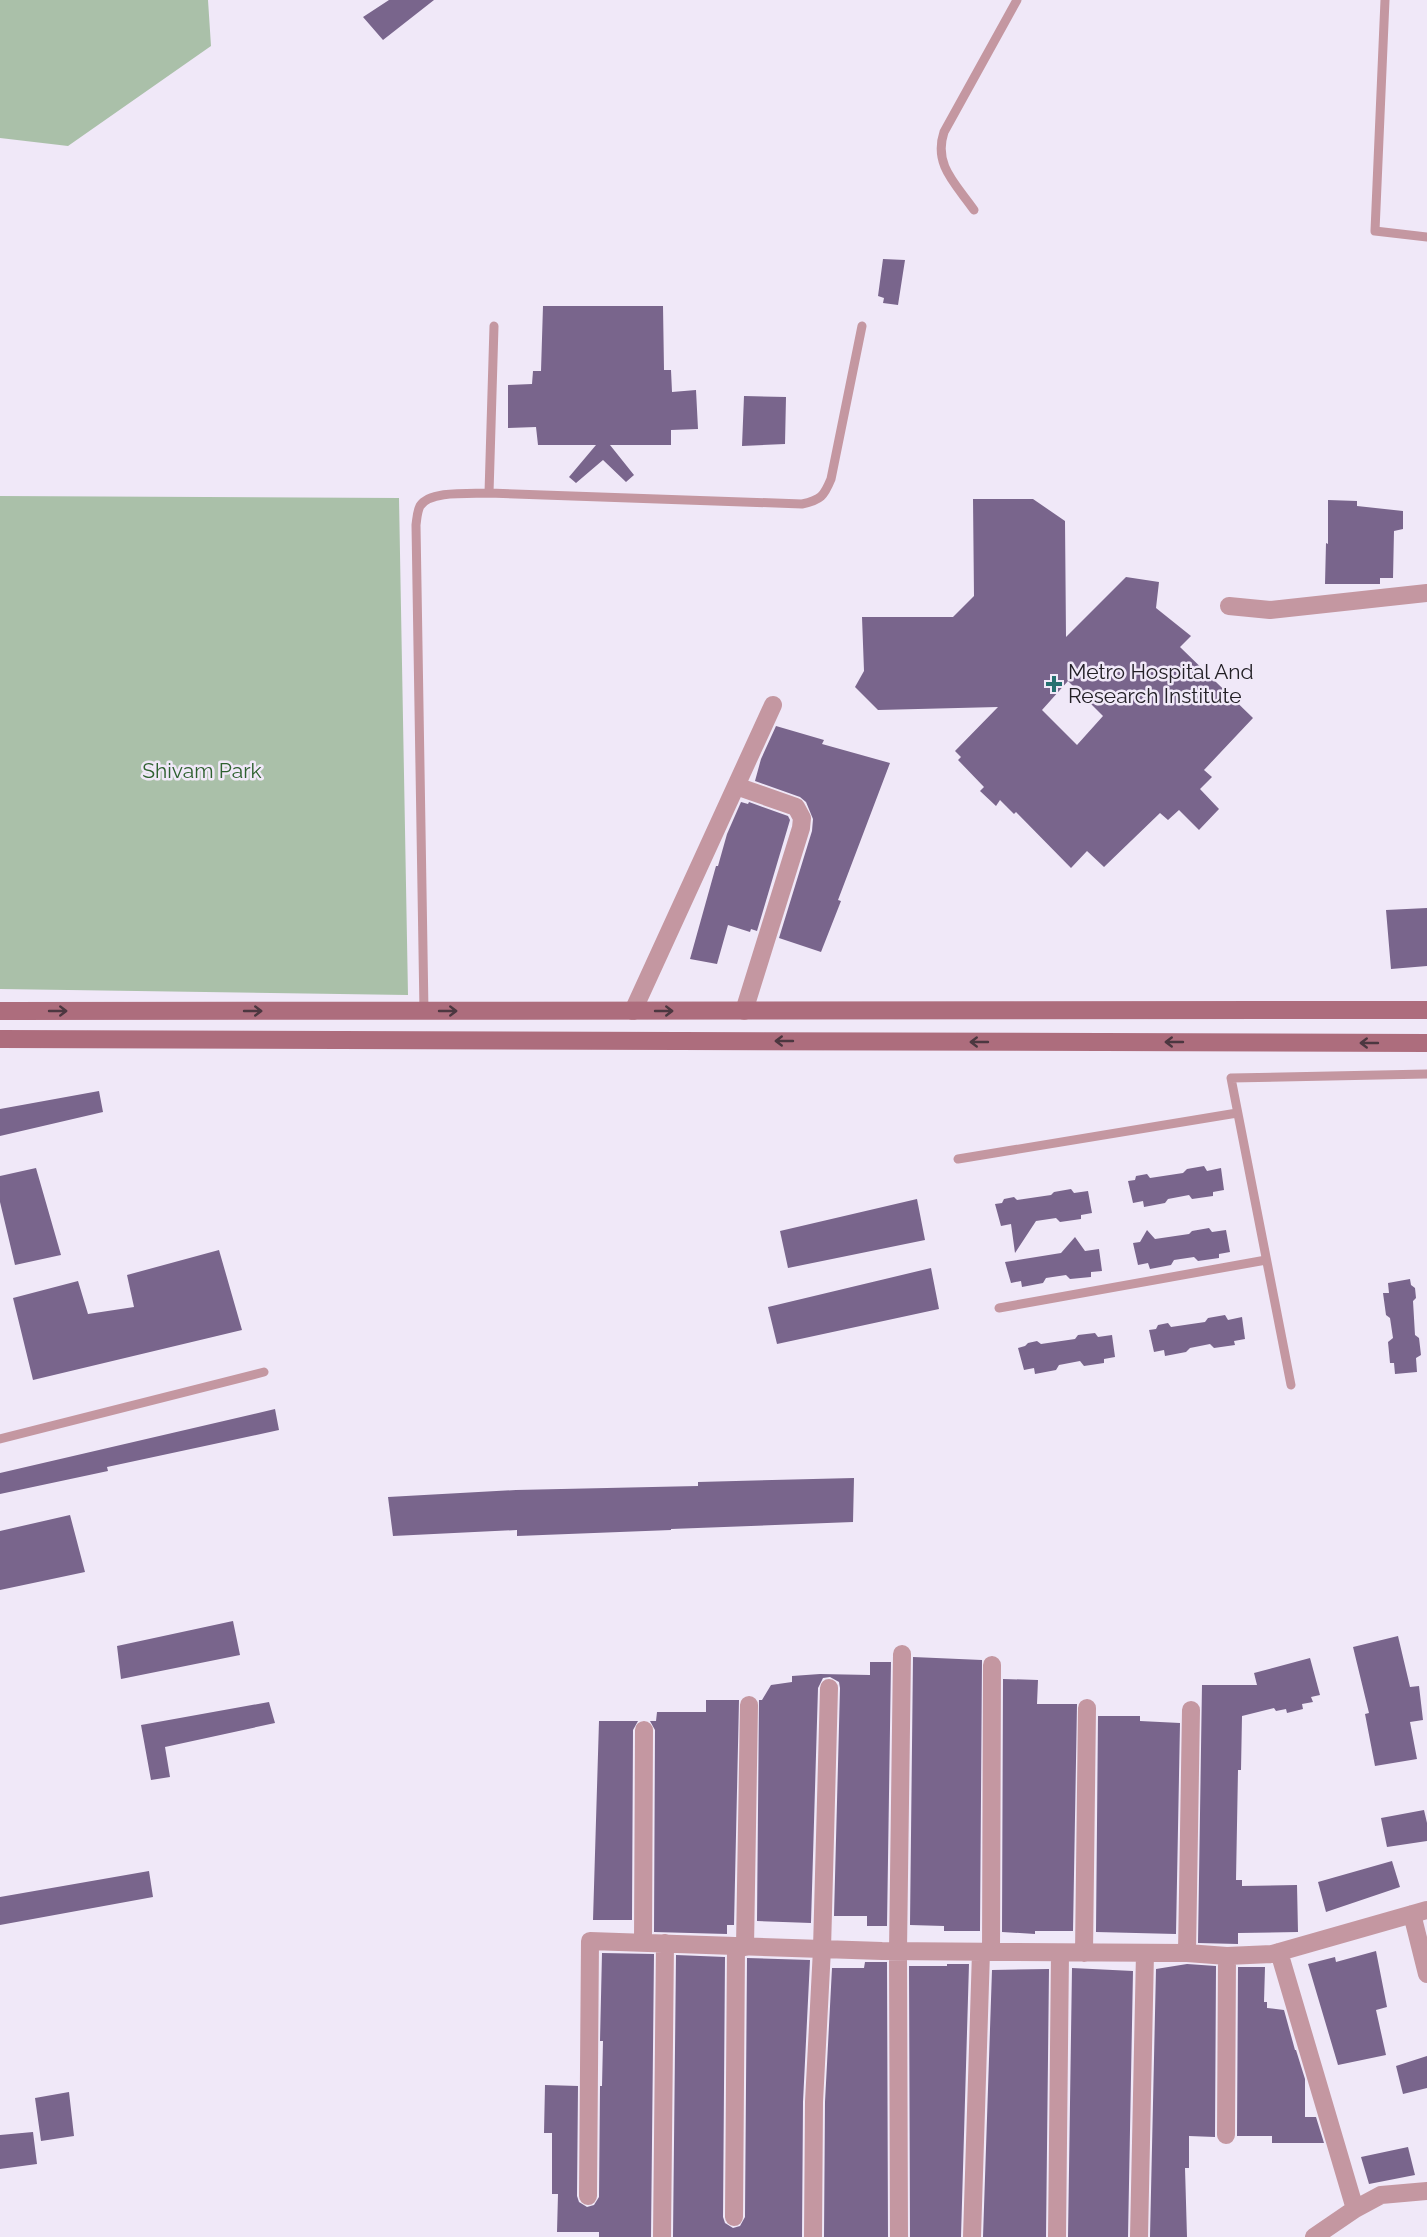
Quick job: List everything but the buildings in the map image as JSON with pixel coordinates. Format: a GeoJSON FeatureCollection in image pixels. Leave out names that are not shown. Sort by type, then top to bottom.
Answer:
{"type":"FeatureCollection","features":[{"type":"Feature","properties":{"kind":"street"},"geometry":{"type":"LineString","coordinates":[[1229,606],[1270,610],[1427,593]]}},
{"type":"Feature","properties":{"kind":"street"},"geometry":{"type":"LineString","coordinates":[[633,1011],[772,705]]}},
{"type":"Feature","properties":{"kind":"street"},"geometry":{"type":"LineString","coordinates":[[736,786],[796,807],[802,818],[801,828],[744,1011]]}},
{"type":"Feature","properties":{"kind":"street"},"geometry":{"type":"LineString","coordinates":[[0,1011],[1427,1010]]}},
{"type":"Feature","properties":{"kind":"street"},"geometry":{"type":"LineString","coordinates":[[215,1040],[216,1011]]}},
{"type":"Feature","properties":{"kind":"street"},"geometry":{"type":"LineString","coordinates":[[0,1039],[1427,1043]]}},
{"type":"Feature","properties":{"kind":"street"},"geometry":{"type":"LineString","coordinates":[[899,2237],[898,1951],[902,1654]]}},
{"type":"Feature","properties":{"kind":"street"},"geometry":{"type":"LineString","coordinates":[[972,2237],[986,1952],[992,1665]]}},
{"type":"Feature","properties":{"kind":"street"},"geometry":{"type":"LineString","coordinates":[[813,2237],[814,2102],[822,1949],[829,1688]]}},
{"type":"Feature","properties":{"kind":"street"},"geometry":{"type":"LineString","coordinates":[[734,2217],[740,1947],[749,1705]]}},
{"type":"Feature","properties":{"kind":"street"},"geometry":{"type":"LineString","coordinates":[[1083,1953],[1088,1708]]}},
{"type":"Feature","properties":{"kind":"street"},"geometry":{"type":"LineString","coordinates":[[1186,1953],[1191,1710]]}},
{"type":"Feature","properties":{"kind":"street"},"geometry":{"type":"LineString","coordinates":[[643,1943],[644,1730]]}},
{"type":"Feature","properties":{"kind":"street"},"geometry":{"type":"LineString","coordinates":[[588,2196],[590,1941],[898,1951],[1186,1953],[1227,1956],[1272,1954],[1419,1912],[1427,1974]]}},
{"type":"Feature","properties":{"kind":"street"},"geometry":{"type":"LineString","coordinates":[[662,2237],[665,1943]]}},
{"type":"Feature","properties":{"kind":"street"},"geometry":{"type":"LineString","coordinates":[[1279,1952],[1355,2209]]}},
{"type":"Feature","properties":{"kind":"street"},"geometry":{"type":"LineString","coordinates":[[1057,2237],[1060,1953]]}},
{"type":"Feature","properties":{"kind":"street"},"geometry":{"type":"LineString","coordinates":[[1139,2237],[1144,1953]]}},
{"type":"Feature","properties":{"kind":"street"},"geometry":{"type":"LineString","coordinates":[[1226,2135],[1227,1956]]}},
{"type":"Feature","properties":{"kind":"street"},"geometry":{"type":"LineString","coordinates":[[1314,2237],[1355,2209],[1381,2195],[1427,2191]]}},
{"type":"Feature","properties":{"kind":"lane"},"geometry":{"type":"LineString","coordinates":[[974,210],[945,169],[940,157],[940,144],[944,132],[1017,0]]}},
{"type":"Feature","properties":{"kind":"lane"},"geometry":{"type":"LineString","coordinates":[[1385,0],[1375,231],[1427,237]]}},
{"type":"Feature","properties":{"kind":"lane"},"geometry":{"type":"LineString","coordinates":[[489,493],[494,326]]}},
{"type":"Feature","properties":{"kind":"lane"},"geometry":{"type":"LineString","coordinates":[[424,1011],[416,525],[421,504],[428,498],[439,495],[489,493],[802,504],[815,501],[825,494],[831,479],[862,326]]}},
{"type":"Feature","properties":{"kind":"lane"},"geometry":{"type":"LineString","coordinates":[[1291,1386],[1231,1078],[1427,1074]]}},
{"type":"Feature","properties":{"kind":"lane"},"geometry":{"type":"LineString","coordinates":[[958,1159],[1238,1113]]}},
{"type":"Feature","properties":{"kind":"lane"},"geometry":{"type":"LineString","coordinates":[[999,1308],[1266,1260]]}},
{"type":"Feature","properties":{"kind":"lane"},"geometry":{"type":"LineString","coordinates":[[0,1439],[264,1372]]}},
{"type":"Feature","properties":{"kind":"green space"},"geometry":{"type":"Polygon","coordinates":[[[0,0],[208,0],[211,46],[68,146],[0,138],[0,0]]]}},
{"type":"Feature","properties":{"kind":"green space","name":"Shivam Park"},"geometry":{"type":"Polygon","coordinates":[[[0,496],[399,498],[408,995],[0,989],[0,496]]]}},
{"type":"Feature","properties":{"kind":"place","name":"Metro Hospital And Research Institute"},"geometry":{"type":"Point","coordinates":[1054,684]}}]}
